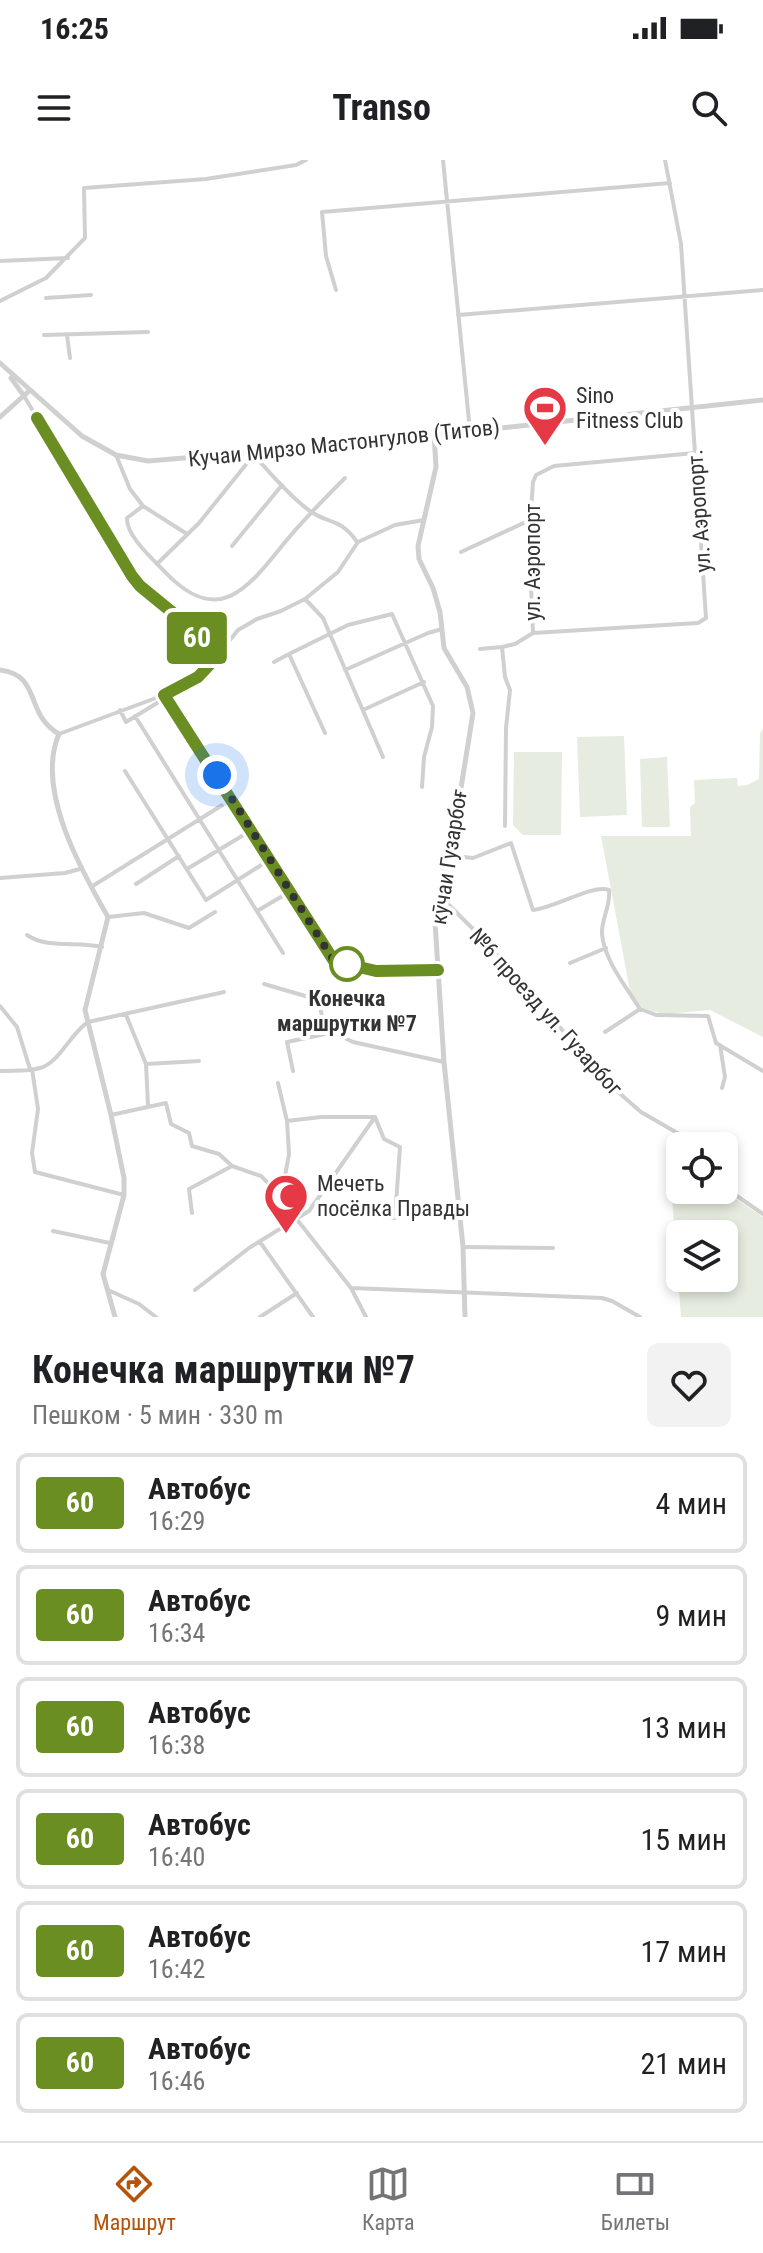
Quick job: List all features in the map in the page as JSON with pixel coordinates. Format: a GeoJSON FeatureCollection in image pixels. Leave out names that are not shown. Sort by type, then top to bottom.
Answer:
{"type":"FeatureCollection","features":[{"type":"Feature","properties":{"kind":"street"},"geometry":{"type":"LineString","coordinates":[[0,301],[46,278],[85,238],[84,188],[206,179],[296,165],[306,160]]}},
{"type":"Feature","properties":{"kind":"street"},"geometry":{"type":"LineString","coordinates":[[443,160],[470,431]]}},
{"type":"Feature","properties":{"kind":"street","name":"ул. Аэропорт."},"geometry":{"type":"LineString","coordinates":[[665,160],[681,244],[706,615]]}},
{"type":"Feature","properties":{"kind":"street"},"geometry":{"type":"LineString","coordinates":[[336,290],[326,256],[322,212],[670,183]]}},
{"type":"Feature","properties":{"kind":"street"},"geometry":{"type":"LineString","coordinates":[[0,261],[68,258]]}},
{"type":"Feature","properties":{"kind":"street"},"geometry":{"type":"LineString","coordinates":[[458,315],[763,290]]}},
{"type":"Feature","properties":{"kind":"street"},"geometry":{"type":"LineString","coordinates":[[46,298],[91,295]]}},
{"type":"Feature","properties":{"kind":"street"},"geometry":{"type":"LineString","coordinates":[[44,335],[148,332]]}},
{"type":"Feature","properties":{"kind":"street"},"geometry":{"type":"LineString","coordinates":[[67,335],[70,358]]}},
{"type":"Feature","properties":{"kind":"street"},"geometry":{"type":"LineString","coordinates":[[0,363],[26,393],[82,436],[116,455],[130,489],[143,506],[187,534]]}},
{"type":"Feature","properties":{"kind":"street"},"geometry":{"type":"LineString","coordinates":[[0,417],[26,393]]}},
{"type":"Feature","properties":{"kind":"street"},"geometry":{"type":"LineString","coordinates":[[26,393],[37,418],[132,576],[184,622],[213,661]]}},
{"type":"Feature","properties":{"kind":"street","name":"Кучаи Мирзо Мастонгулов (Титов)"},"geometry":{"type":"LineString","coordinates":[[116,455],[148,461],[255,454],[763,400]]}},
{"type":"Feature","properties":{"kind":"street","name":"кӯчаи Гузарбоғ"},"geometry":{"type":"LineString","coordinates":[[434,434],[436,467],[418,546],[419,559],[433,588],[444,648],[467,687],[473,713],[435,922],[444,1062],[463,1247],[465,1317]]}},
{"type":"Feature","properties":{"kind":"street","name":"ул. Аэропорт"},"geometry":{"type":"LineString","coordinates":[[695,453],[554,466],[536,475],[530,520],[533,633],[698,623],[706,615]]}},
{"type":"Feature","properties":{"kind":"street"},"geometry":{"type":"LineString","coordinates":[[157,564],[199,523],[255,454],[312,513],[343,524],[358,542]]}},
{"type":"Feature","properties":{"kind":"street"},"geometry":{"type":"LineString","coordinates":[[143,506],[129,515],[126,524],[157,564],[189,593],[214,600],[239,592],[263,572],[345,478]]}},
{"type":"Feature","properties":{"kind":"street"},"geometry":{"type":"LineString","coordinates":[[232,546],[282,485]]}},
{"type":"Feature","properties":{"kind":"street"},"geometry":{"type":"LineString","coordinates":[[120,710],[126,722],[198,677],[229,645],[238,630],[305,599],[338,572],[358,542],[395,525],[424,520]]}},
{"type":"Feature","properties":{"kind":"street"},"geometry":{"type":"LineString","coordinates":[[461,552],[530,520]]}},
{"type":"Feature","properties":{"kind":"street"},"geometry":{"type":"LineString","coordinates":[[305,599],[323,618],[383,757]]}},
{"type":"Feature","properties":{"kind":"street"},"geometry":{"type":"LineString","coordinates":[[274,662],[348,625],[390,613],[395,616],[431,697],[433,715],[424,757],[422,787]]}},
{"type":"Feature","properties":{"kind":"street"},"geometry":{"type":"LineString","coordinates":[[345,670],[442,629]]}},
{"type":"Feature","properties":{"kind":"street"},"geometry":{"type":"LineString","coordinates":[[480,649],[515,644],[533,633]]}},
{"type":"Feature","properties":{"kind":"street"},"geometry":{"type":"LineString","coordinates":[[502,647],[505,677],[510,690],[506,728],[505,826]]}},
{"type":"Feature","properties":{"kind":"street"},"geometry":{"type":"LineString","coordinates":[[289,654],[325,733]]}},
{"type":"Feature","properties":{"kind":"street"},"geometry":{"type":"LineString","coordinates":[[0,670],[22,676],[38,715],[47,727],[59,734]]}},
{"type":"Feature","properties":{"kind":"street"},"geometry":{"type":"LineString","coordinates":[[363,710],[424,682]]}},
{"type":"Feature","properties":{"kind":"street"},"geometry":{"type":"LineString","coordinates":[[59,734],[166,696]]}},
{"type":"Feature","properties":{"kind":"street"},"geometry":{"type":"LineString","coordinates":[[166,696],[334,961],[376,971],[438,970]]}},
{"type":"Feature","properties":{"kind":"street"},"geometry":{"type":"LineString","coordinates":[[135,716],[283,953]]}},
{"type":"Feature","properties":{"kind":"street"},"geometry":{"type":"LineString","coordinates":[[59,734],[53,761],[56,796],[80,869],[108,917],[85,1001],[124,1178],[124,1195],[103,1274],[115,1317]]}},
{"type":"Feature","properties":{"kind":"street"},"geometry":{"type":"LineString","coordinates":[[125,771],[206,900],[271,859]]}},
{"type":"Feature","properties":{"kind":"street"},"geometry":{"type":"LineString","coordinates":[[91,887],[232,799]]}},
{"type":"Feature","properties":{"kind":"street"},"geometry":{"type":"LineString","coordinates":[[187,869],[252,830]]}},
{"type":"Feature","properties":{"kind":"street"},"geometry":{"type":"LineString","coordinates":[[446,855],[473,858],[511,843],[533,910],[606,888],[610,898],[602,932],[606,948],[640,1009],[656,1015],[708,1016],[716,1043],[763,1071]]}},
{"type":"Feature","properties":{"kind":"street"},"geometry":{"type":"LineString","coordinates":[[136,884],[179,856]]}},
{"type":"Feature","properties":{"kind":"street"},"geometry":{"type":"LineString","coordinates":[[0,884],[1,878],[80,869]]}},
{"type":"Feature","properties":{"kind":"street"},"geometry":{"type":"LineString","coordinates":[[257,911],[291,891]]}},
{"type":"Feature","properties":{"kind":"street","name":"№6 проезд ул. Гузарбог"},"geometry":{"type":"LineString","coordinates":[[439,895],[485,941],[610,1085],[641,1112],[676,1132]]}},
{"type":"Feature","properties":{"kind":"street"},"geometry":{"type":"LineString","coordinates":[[108,917],[144,913],[189,928],[215,912]]}},
{"type":"Feature","properties":{"kind":"street"},"geometry":{"type":"LineString","coordinates":[[27,935],[37,942],[102,947]]}},
{"type":"Feature","properties":{"kind":"street"},"geometry":{"type":"LineString","coordinates":[[570,963],[606,948]]}},
{"type":"Feature","properties":{"kind":"street"},"geometry":{"type":"LineString","coordinates":[[264,984],[319,1000],[325,1034]]}},
{"type":"Feature","properties":{"kind":"street"},"geometry":{"type":"LineString","coordinates":[[0,1071],[31,1069],[49,1064],[70,1037],[88,1022],[224,992]]}},
{"type":"Feature","properties":{"kind":"street"},"geometry":{"type":"LineString","coordinates":[[0,1006],[17,1027],[31,1069],[38,1109],[32,1153],[35,1172],[124,1195]]}},
{"type":"Feature","properties":{"kind":"street"},"geometry":{"type":"LineString","coordinates":[[605,1032],[640,1009]]}},
{"type":"Feature","properties":{"kind":"street"},"geometry":{"type":"LineString","coordinates":[[126,1015],[146,1064],[148,1105]]}},
{"type":"Feature","properties":{"kind":"street"},"geometry":{"type":"LineString","coordinates":[[293,1071],[286,1044],[288,1040],[325,1034],[336,1034],[353,1042],[444,1062]]}},
{"type":"Feature","properties":{"kind":"street"},"geometry":{"type":"LineString","coordinates":[[720,1045],[725,1077],[722,1088]]}},
{"type":"Feature","properties":{"kind":"street"},"geometry":{"type":"LineString","coordinates":[[146,1064],[199,1061]]}},
{"type":"Feature","properties":{"kind":"street"},"geometry":{"type":"LineString","coordinates":[[278,1083],[290,1142],[281,1199]]}},
{"type":"Feature","properties":{"kind":"street"},"geometry":{"type":"LineString","coordinates":[[111,1115],[166,1103],[171,1124],[189,1133],[192,1146],[219,1154],[232,1166],[261,1176],[351,1288],[366,1317]]}},
{"type":"Feature","properties":{"kind":"street"},"geometry":{"type":"LineString","coordinates":[[287,1121],[321,1117],[375,1117]]}},
{"type":"Feature","properties":{"kind":"street"},"geometry":{"type":"LineString","coordinates":[[375,1117],[384,1139],[400,1147],[395,1218],[375,1217]]}},
{"type":"Feature","properties":{"kind":"street"},"geometry":{"type":"LineString","coordinates":[[195,1290],[260,1242],[309,1211],[375,1117]]}},
{"type":"Feature","properties":{"kind":"street"},"geometry":{"type":"LineString","coordinates":[[192,1213],[189,1189],[232,1166]]}},
{"type":"Feature","properties":{"kind":"street"},"geometry":{"type":"LineString","coordinates":[[738,1197],[763,1214]]}},
{"type":"Feature","properties":{"kind":"street"},"geometry":{"type":"LineString","coordinates":[[53,1231],[110,1243]]}},
{"type":"Feature","properties":{"kind":"street"},"geometry":{"type":"LineString","coordinates":[[260,1242],[313,1317]]}},
{"type":"Feature","properties":{"kind":"street"},"geometry":{"type":"LineString","coordinates":[[463,1247],[553,1248]]}},
{"type":"Feature","properties":{"kind":"street"},"geometry":{"type":"LineString","coordinates":[[351,1288],[602,1298],[640,1317]]}},
{"type":"Feature","properties":{"kind":"street"},"geometry":{"type":"LineString","coordinates":[[106,1289],[139,1304],[156,1317]]}},
{"type":"Feature","properties":{"kind":"street"},"geometry":{"type":"LineString","coordinates":[[260,1317],[297,1293]]}},
{"type":"Feature","properties":{"kind":"shaded area"},"geometry":{"type":"Polygon","coordinates":[[[763,729],[763,1037],[710,1010],[666,1014],[641,1009],[630,991],[601,836],[691,836],[690,807],[695,803],[694,780],[737,778],[738,786],[759,779],[760,733],[763,729]]]}},
{"type":"Feature","properties":{"kind":"shaded area"},"geometry":{"type":"Polygon","coordinates":[[[624,736],[627,815],[580,817],[577,737],[624,736]]]}},
{"type":"Feature","properties":{"kind":"shaded area"},"geometry":{"type":"Polygon","coordinates":[[[514,752],[562,752],[561,835],[523,835],[513,825],[514,752]]]}},
{"type":"Feature","properties":{"kind":"shaded area"},"geometry":{"type":"Polygon","coordinates":[[[667,757],[670,827],[642,827],[640,759],[667,757]]]}},
{"type":"Feature","properties":{"kind":"shaded area"},"geometry":{"type":"Polygon","coordinates":[[[738,1200],[763,1217],[763,1317],[681,1317],[679,1292],[738,1292],[738,1220],[674,1220],[673,1204],[738,1204],[738,1200]]]}},
{"type":"Feature","properties":{"kind":"bus line","name":"60"},"geometry":{"type":"LineString","coordinates":[[37,418],[132,576],[184,622],[213,661],[198,677],[164,695],[334,961],[376,971],[438,970]]}},
{"type":"Feature","properties":{"kind":"place","name":"Sino Fitness Club"},"geometry":{"type":"Point","coordinates":[545,447]}},
{"type":"Feature","properties":{"kind":"place","name":"Конечка маршрутки №7"},"geometry":{"type":"Point","coordinates":[347,964]}},
{"type":"Feature","properties":{"kind":"place","name":"Мечеть посёлка Правды"},"geometry":{"type":"Point","coordinates":[286,1235]}},
{"type":"Feature","properties":{"kind":"route"},"geometry":{"type":"LineString","coordinates":[[217,775],[334,961],[347,964]]}}]}
